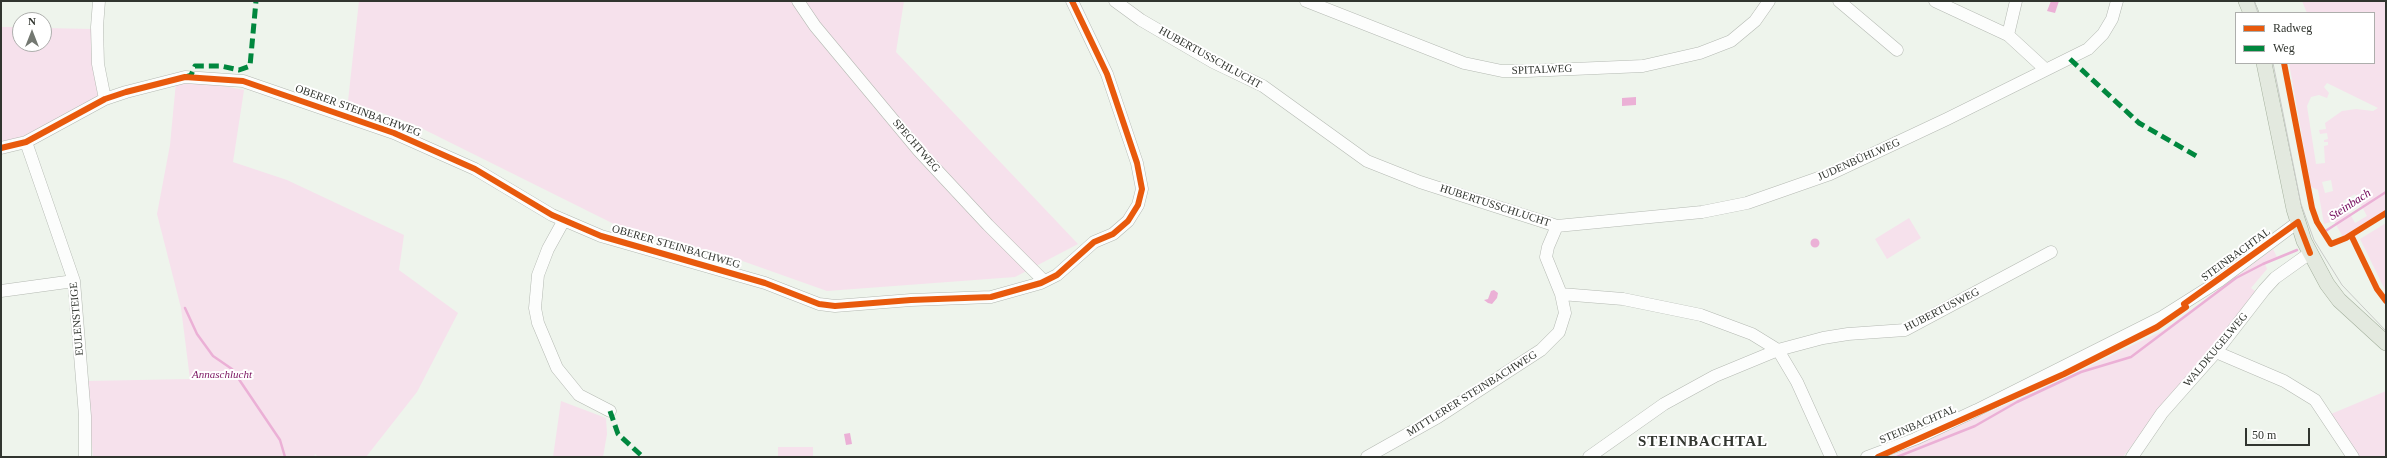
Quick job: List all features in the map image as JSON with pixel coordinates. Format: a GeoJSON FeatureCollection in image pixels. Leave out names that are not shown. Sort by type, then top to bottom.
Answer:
{"type":"FeatureCollection","features":[{"type":"Feature","properties":{"kind":"main road"},"geometry":{"type":"LineString","coordinates":[[2246,1],[2251,12]]}},
{"type":"Feature","properties":{"kind":"main road"},"geometry":{"type":"LineString","coordinates":[[2264,64],[2298,222],[2307,247],[2327,284],[2340,300],[2386,343]]}},
{"type":"Feature","properties":{"kind":"street"},"geometry":{"type":"LineString","coordinates":[[99,1],[97,27],[98,64],[105,99]]}},
{"type":"Feature","properties":{"kind":"street","name":"SPECHTWEG"},"geometry":{"type":"LineString","coordinates":[[798,1],[815,26],[919,151],[988,225],[1044,281]]}},
{"type":"Feature","properties":{"kind":"street","name":"OBERER STEINBACHWEG"},"geometry":{"type":"LineString","coordinates":[[1,148],[26,142],[105,99],[185,77],[242,80],[394,133],[475,169],[564,220],[601,236],[765,283],[819,304],[835,306],[911,300],[991,297],[1044,281],[1065,270],[1094,242],[1113,234],[1128,221],[1138,205],[1142,189],[1137,162],[1107,74],[1072,1]]}},
{"type":"Feature","properties":{"kind":"street","name":"HUBERTUSSCHLUCHT"},"geometry":{"type":"LineString","coordinates":[[1115,1],[1141,20],[1213,62],[1263,86],[1367,161],[1420,182],[1556,228],[1548,247],[1546,257],[1561,294]]}},
{"type":"Feature","properties":{"kind":"street","name":"SPITALWEG"},"geometry":{"type":"LineString","coordinates":[[1306,1],[1464,63],[1502,71],[1527,71],[1643,66],[1700,53],[1730,41],[1755,21],[1769,1]]}},
{"type":"Feature","properties":{"kind":"street"},"geometry":{"type":"LineString","coordinates":[[1839,1],[1897,50]]}},
{"type":"Feature","properties":{"kind":"street"},"geometry":{"type":"LineString","coordinates":[[1935,1],[2008,35],[2045,69]]}},
{"type":"Feature","properties":{"kind":"street"},"geometry":{"type":"LineString","coordinates":[[2008,35],[2016,1]]}},
{"type":"Feature","properties":{"kind":"street","name":"JUDENBÜHLWEG"},"geometry":{"type":"LineString","coordinates":[[1556,228],[1679,216],[1747,203],[1830,174],[1947,119],[2045,69],[2088,49],[2103,34],[2112,19],[2117,1]]}},
{"type":"Feature","properties":{"kind":"street","name":"EULENSTEIGE"},"geometry":{"type":"LineString","coordinates":[[26,142],[74,281],[85,416],[85,457]]}},
{"type":"Feature","properties":{"kind":"street"},"geometry":{"type":"LineString","coordinates":[[564,220],[548,249],[538,275],[535,308],[538,323],[556,368],[579,395],[610,411]]}},
{"type":"Feature","properties":{"kind":"street","name":"STEINBACHTAL"},"geometry":{"type":"LineString","coordinates":[[1866,457],[1915,438],[1983,407],[2162,317],[2219,281],[2298,222]]}},
{"type":"Feature","properties":{"kind":"street","name":"WALDKUGELWEG"},"geometry":{"type":"LineString","coordinates":[[2132,457],[2162,413],[2216,352],[2268,286],[2307,247]]}},
{"type":"Feature","properties":{"kind":"street","name":"HUBERTUSWEG"},"geometry":{"type":"LineString","coordinates":[[1589,457],[1664,404],[1715,376],[1778,350],[1848,334],[1904,330],[2051,252]]}},
{"type":"Feature","properties":{"kind":"street"},"geometry":{"type":"LineString","coordinates":[[1,291],[74,281]]}},
{"type":"Feature","properties":{"kind":"street"},"geometry":{"type":"LineString","coordinates":[[1561,294],[1623,299],[1701,315],[1752,334],[1778,350],[1797,382],[1831,457]]}},
{"type":"Feature","properties":{"kind":"street","name":"MITTLERER STEINBACHWEG"},"geometry":{"type":"LineString","coordinates":[[1366,457],[1438,417],[1542,350],[1559,332],[1565,313],[1561,294]]}},
{"type":"Feature","properties":{"kind":"street"},"geometry":{"type":"LineString","coordinates":[[2216,352],[2284,381],[2315,400],[2353,457]]}},
{"type":"Feature","properties":{"kind":"green space"},"geometry":{"type":"Polygon","coordinates":[[[359,1],[904,1],[896,52],[1078,244],[1015,277],[827,291],[734,258],[620,227],[413,124],[348,101],[359,1]]]}},
{"type":"Feature","properties":{"kind":"green space"},"geometry":{"type":"Polygon","coordinates":[[[2302,1],[2386,1],[2386,213],[2344,239],[2334,221],[2324,224],[2318,190],[2311,187],[2289,64],[2375,64],[2375,12],[2307,12],[2302,1]],[[2327,83],[2324,87],[2329,93],[2327,98],[2319,95],[2311,97],[2307,106],[2316,164],[2325,163],[2324,146],[2328,145],[2328,142],[2324,142],[2324,140],[2328,139],[2327,133],[2320,134],[2319,130],[2326,129],[2325,123],[2342,111],[2356,109],[2373,111],[2378,108],[2327,83]],[[2331,180],[2322,182],[2325,193],[2333,191],[2331,180]],[[2355,194],[2343,201],[2355,223],[2367,216],[2355,194]]]}},
{"type":"Feature","properties":{"kind":"green space"},"geometry":{"type":"Polygon","coordinates":[[[1,27],[12,27],[12,52],[52,52],[52,28],[92,29],[100,95],[25,138],[1,143],[1,27]]]}},
{"type":"Feature","properties":{"kind":"green space","name":"Annaschlucht"},"geometry":{"type":"Polygon","coordinates":[[[194,80],[244,90],[233,162],[287,180],[404,235],[399,270],[458,313],[417,392],[366,457],[318,457],[315,454],[314,457],[93,457],[86,381],[190,379],[181,308],[157,214],[170,145],[176,82],[194,80]]]}},
{"type":"Feature","properties":{"kind":"green space"},"geometry":{"type":"Polygon","coordinates":[[[1909,218],[1921,238],[1887,259],[1875,239],[1909,218]]]}},
{"type":"Feature","properties":{"kind":"green space"},"geometry":{"type":"Polygon","coordinates":[[[2386,223],[2386,292],[2360,239],[2386,223]]]}},
{"type":"Feature","properties":{"kind":"green space"},"geometry":{"type":"Polygon","coordinates":[[[2273,249],[2277,257],[2265,264],[2267,269],[2251,288],[2255,291],[2253,299],[2172,393],[2123,457],[1889,457],[2063,379],[2164,330],[2273,249]]]}},
{"type":"Feature","properties":{"kind":"green space"},"geometry":{"type":"Polygon","coordinates":[[[2386,391],[2386,457],[2351,457],[2331,414],[2386,391]]]}},
{"type":"Feature","properties":{"kind":"green space"},"geometry":{"type":"Polygon","coordinates":[[[561,401],[606,418],[607,434],[603,457],[553,457],[561,401]]]}},
{"type":"Feature","properties":{"kind":"green space"},"geometry":{"type":"Polygon","coordinates":[[[778,447],[813,447],[813,457],[778,457],[778,447]]]}},
{"type":"Feature","properties":{"kind":"shaded area"},"geometry":{"type":"Polygon","coordinates":[[[2051,1],[2059,1],[2055,13],[2047,11],[2051,1]]]}},
{"type":"Feature","properties":{"kind":"shaded area"},"geometry":{"type":"Polygon","coordinates":[[[1636,97],[1636,105],[1622,106],[1622,98],[1636,97]]]}},
{"type":"Feature","properties":{"kind":"shaded area"},"geometry":{"type":"Polygon","coordinates":[[[1815,238],[1820,243],[1815,248],[1810,243],[1815,238]]]}},
{"type":"Feature","properties":{"kind":"shaded area"},"geometry":{"type":"Polygon","coordinates":[[[1494,290],[1498,293],[1497,298],[1492,304],[1488,303],[1484,300],[1488,299],[1491,291],[1494,290]]]}},
{"type":"Feature","properties":{"kind":"shaded area"},"geometry":{"type":"Polygon","coordinates":[[[850,433],[852,444],[846,445],[844,434],[850,433]]]}},
{"type":"Feature","properties":{"kind":"waterway","name":"Steinbach"},"geometry":{"type":"LineString","coordinates":[[2324,232],[2386,192]]}},
{"type":"Feature","properties":{"kind":"waterway","name":"Steinbach"},"geometry":{"type":"LineString","coordinates":[[1897,457],[1975,426],[2017,402],[2081,372],[2131,357],[2236,278],[2263,264],[2297,250]]}},
{"type":"Feature","properties":{"kind":"waterway"},"geometry":{"type":"LineString","coordinates":[[185,308],[197,334],[213,356],[232,369],[280,440],[285,457]]}},
{"type":"Feature","properties":{"kind":"tram line"},"geometry":{"type":"LineString","coordinates":[[2254,1],[2258,12]]}},
{"type":"Feature","properties":{"kind":"tram line"},"geometry":{"type":"LineString","coordinates":[[2273,64],[2301,204],[2314,240],[2342,285],[2386,331]]}},
{"type":"Feature","properties":{"kind":"marked path"},"geometry":{"type":"LineString","coordinates":[[185,77],[191,75],[195,66],[221,66],[239,70],[250,66],[256,1]]}},
{"type":"Feature","properties":{"kind":"marked path"},"geometry":{"type":"LineString","coordinates":[[2070,59],[2139,123],[2198,157]]}},
{"type":"Feature","properties":{"kind":"marked path"},"geometry":{"type":"LineString","coordinates":[[610,411],[618,434],[643,457]]}},
{"type":"Feature","properties":{"kind":"cycle path"},"geometry":{"type":"LineString","coordinates":[[1,148],[26,142],[105,99],[126,92],[185,77],[243,81],[394,133],[475,169],[552,215],[601,236],[765,283],[819,304],[835,306],[911,300],[991,297],[1041,283],[1057,275],[1094,242],[1113,234],[1128,221],[1138,205],[1142,189],[1137,163],[1107,74],[1072,1]]}},
{"type":"Feature","properties":{"kind":"cycle path"},"geometry":{"type":"LineString","coordinates":[[2284,64],[2312,208],[2317,222],[2331,244],[2346,238],[2386,213]]}},
{"type":"Feature","properties":{"kind":"cycle path"},"geometry":{"type":"LineString","coordinates":[[1878,457],[2064,374],[2157,327],[2186,307],[2184,304],[2298,222],[2310,253]]}},
{"type":"Feature","properties":{"kind":"cycle path"},"geometry":{"type":"LineString","coordinates":[[2351,235],[2377,289],[2386,301]]}},
{"type":"Feature","properties":{"kind":"district","name":"STEINBACHTAL"},"geometry":{"type":"Point","coordinates":[1703,442]}}]}
